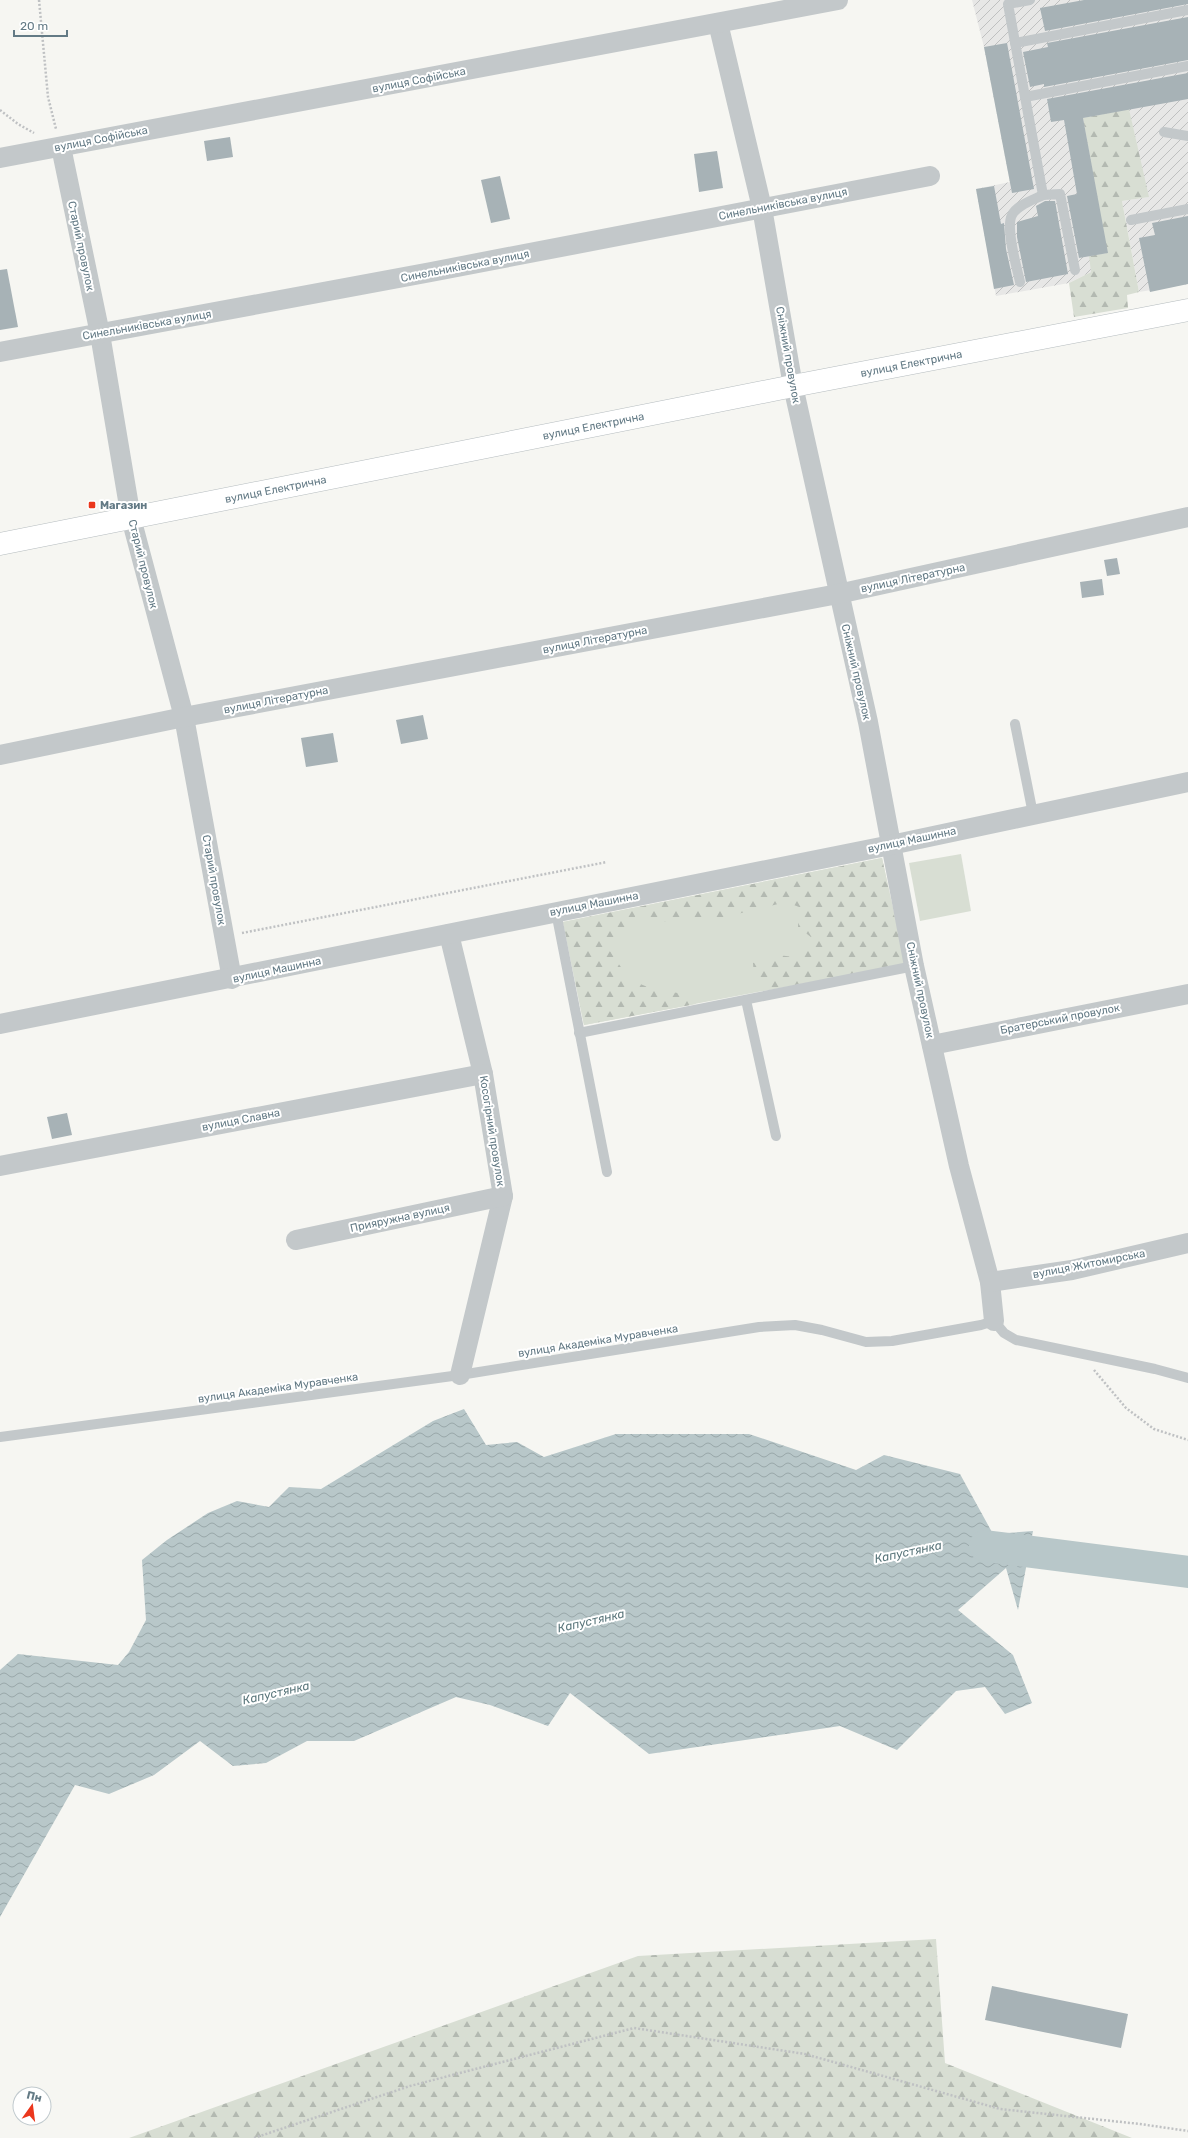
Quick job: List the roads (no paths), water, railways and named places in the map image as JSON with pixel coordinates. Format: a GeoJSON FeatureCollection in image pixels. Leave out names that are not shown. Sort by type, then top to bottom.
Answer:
{"type":"FeatureCollection","features":[{"type":"Feature","properties":{"kind":"street","name":"вулиця Софійська"},"geometry":{"type":"LineString","coordinates":[[0,158],[838,0]]}},
{"type":"Feature","properties":{"kind":"street","name":"Сніжний провулок"},"geometry":{"type":"LineString","coordinates":[[718,23],[762,208],[793,386],[838,594],[868,722],[914,966],[959,1166],[990,1282],[994,1320]]}},
{"type":"Feature","properties":{"kind":"street","name":"Старий провулок"},"geometry":{"type":"LineString","coordinates":[[60,147],[100,334],[131,518],[184,717],[232,979]]}},
{"type":"Feature","properties":{"kind":"street","name":"Синельниківська вулиця"},"geometry":{"type":"LineString","coordinates":[[0,352],[431,272],[930,176]]}},
{"type":"Feature","properties":{"kind":"street","name":"вулиця Електрична"},"geometry":{"type":"LineString","coordinates":[[0,544],[793,386],[1188,310]]}},
{"type":"Feature","properties":{"kind":"street","name":"вулиця Літературна"},"geometry":{"type":"LineString","coordinates":[[0,755],[184,717],[838,594],[1188,517]]}},
{"type":"Feature","properties":{"kind":"street","name":"вулиця Машинна"},"geometry":{"type":"LineString","coordinates":[[0,1024],[232,979],[891,845],[1188,782]]}},
{"type":"Feature","properties":{"kind":"street","name":"Косогірний провулок"},"geometry":{"type":"LineString","coordinates":[[449,934],[483,1074],[503,1196],[460,1375]]}},
{"type":"Feature","properties":{"kind":"street","name":"Братерський провулок"},"geometry":{"type":"LineString","coordinates":[[932,1045],[1188,994]]}},
{"type":"Feature","properties":{"kind":"street","name":"вулиця Славна"},"geometry":{"type":"LineString","coordinates":[[0,1166],[483,1074]]}},
{"type":"Feature","properties":{"kind":"street","name":"Прияружна вулиця"},"geometry":{"type":"LineString","coordinates":[[296,1240],[503,1196]]}},
{"type":"Feature","properties":{"kind":"street","name":"вулиця Житомирська"},"geometry":{"type":"LineString","coordinates":[[990,1282],[1072,1270],[1188,1243]]}},
{"type":"Feature","properties":{"kind":"lane"},"geometry":{"type":"LineString","coordinates":[[1030,0],[1008,4],[1043,196]]}},
{"type":"Feature","properties":{"kind":"lane"},"geometry":{"type":"LineString","coordinates":[[1015,43],[1188,10]]}},
{"type":"Feature","properties":{"kind":"lane"},"geometry":{"type":"LineString","coordinates":[[1025,97],[1188,66]]}},
{"type":"Feature","properties":{"kind":"lane"},"geometry":{"type":"LineString","coordinates":[[1164,132],[1188,136]]}},
{"type":"Feature","properties":{"kind":"lane"},"geometry":{"type":"LineString","coordinates":[[1020,282],[1009,227],[1012,215],[1025,204],[1043,196],[1060,194],[1075,270]]}},
{"type":"Feature","properties":{"kind":"lane"},"geometry":{"type":"LineString","coordinates":[[1131,220],[1188,209]]}},
{"type":"Feature","properties":{"kind":"lane"},"geometry":{"type":"LineString","coordinates":[[1015,724],[1033,814]]}},
{"type":"Feature","properties":{"kind":"lane"},"geometry":{"type":"LineString","coordinates":[[556,912],[607,1172]]}},
{"type":"Feature","properties":{"kind":"lane"},"geometry":{"type":"LineString","coordinates":[[579,1033],[914,966]]}},
{"type":"Feature","properties":{"kind":"lane"},"geometry":{"type":"LineString","coordinates":[[746,1000],[776,1136]]}},
{"type":"Feature","properties":{"kind":"lane"},"geometry":{"type":"LineString","coordinates":[[994,1320],[1004,1333],[1016,1340],[1155,1368],[1188,1378]]}},
{"type":"Feature","properties":{"kind":"lane","name":"вулиця Академіка Муравченка"},"geometry":{"type":"LineString","coordinates":[[0,1438],[460,1375],[759,1327],[795,1326],[822,1330],[866,1342],[892,1341],[981,1325],[994,1320]]}},
{"type":"Feature","properties":{"kind":"water"},"geometry":{"type":"Polygon","coordinates":[[[464,1409],[486,1445],[517,1442],[544,1457],[616,1434],[749,1434],[856,1470],[884,1455],[960,1474],[993,1534],[1033,1531],[1018,1610],[1006,1568],[958,1610],[1013,1655],[1032,1703],[1005,1714],[985,1687],[956,1691],[897,1750],[840,1726],[649,1754],[570,1693],[548,1726],[490,1705],[456,1697],[354,1741],[307,1741],[266,1763],[233,1766],[200,1741],[154,1775],[109,1794],[75,1785],[0,1917],[0,1670],[18,1654],[118,1665],[129,1652],[146,1620],[142,1560],[167,1540],[208,1513],[237,1501],[269,1507],[289,1487],[321,1489],[433,1421],[464,1409]]]}},
{"type":"Feature","properties":{"kind":"waterway","name":"Капустянка"},"geometry":{"type":"LineString","coordinates":[[985,1546],[1188,1572]]}},
{"type":"Feature","properties":{"kind":"place","name":"Магазин"},"geometry":{"type":"Point","coordinates":[92,505]}}]}
